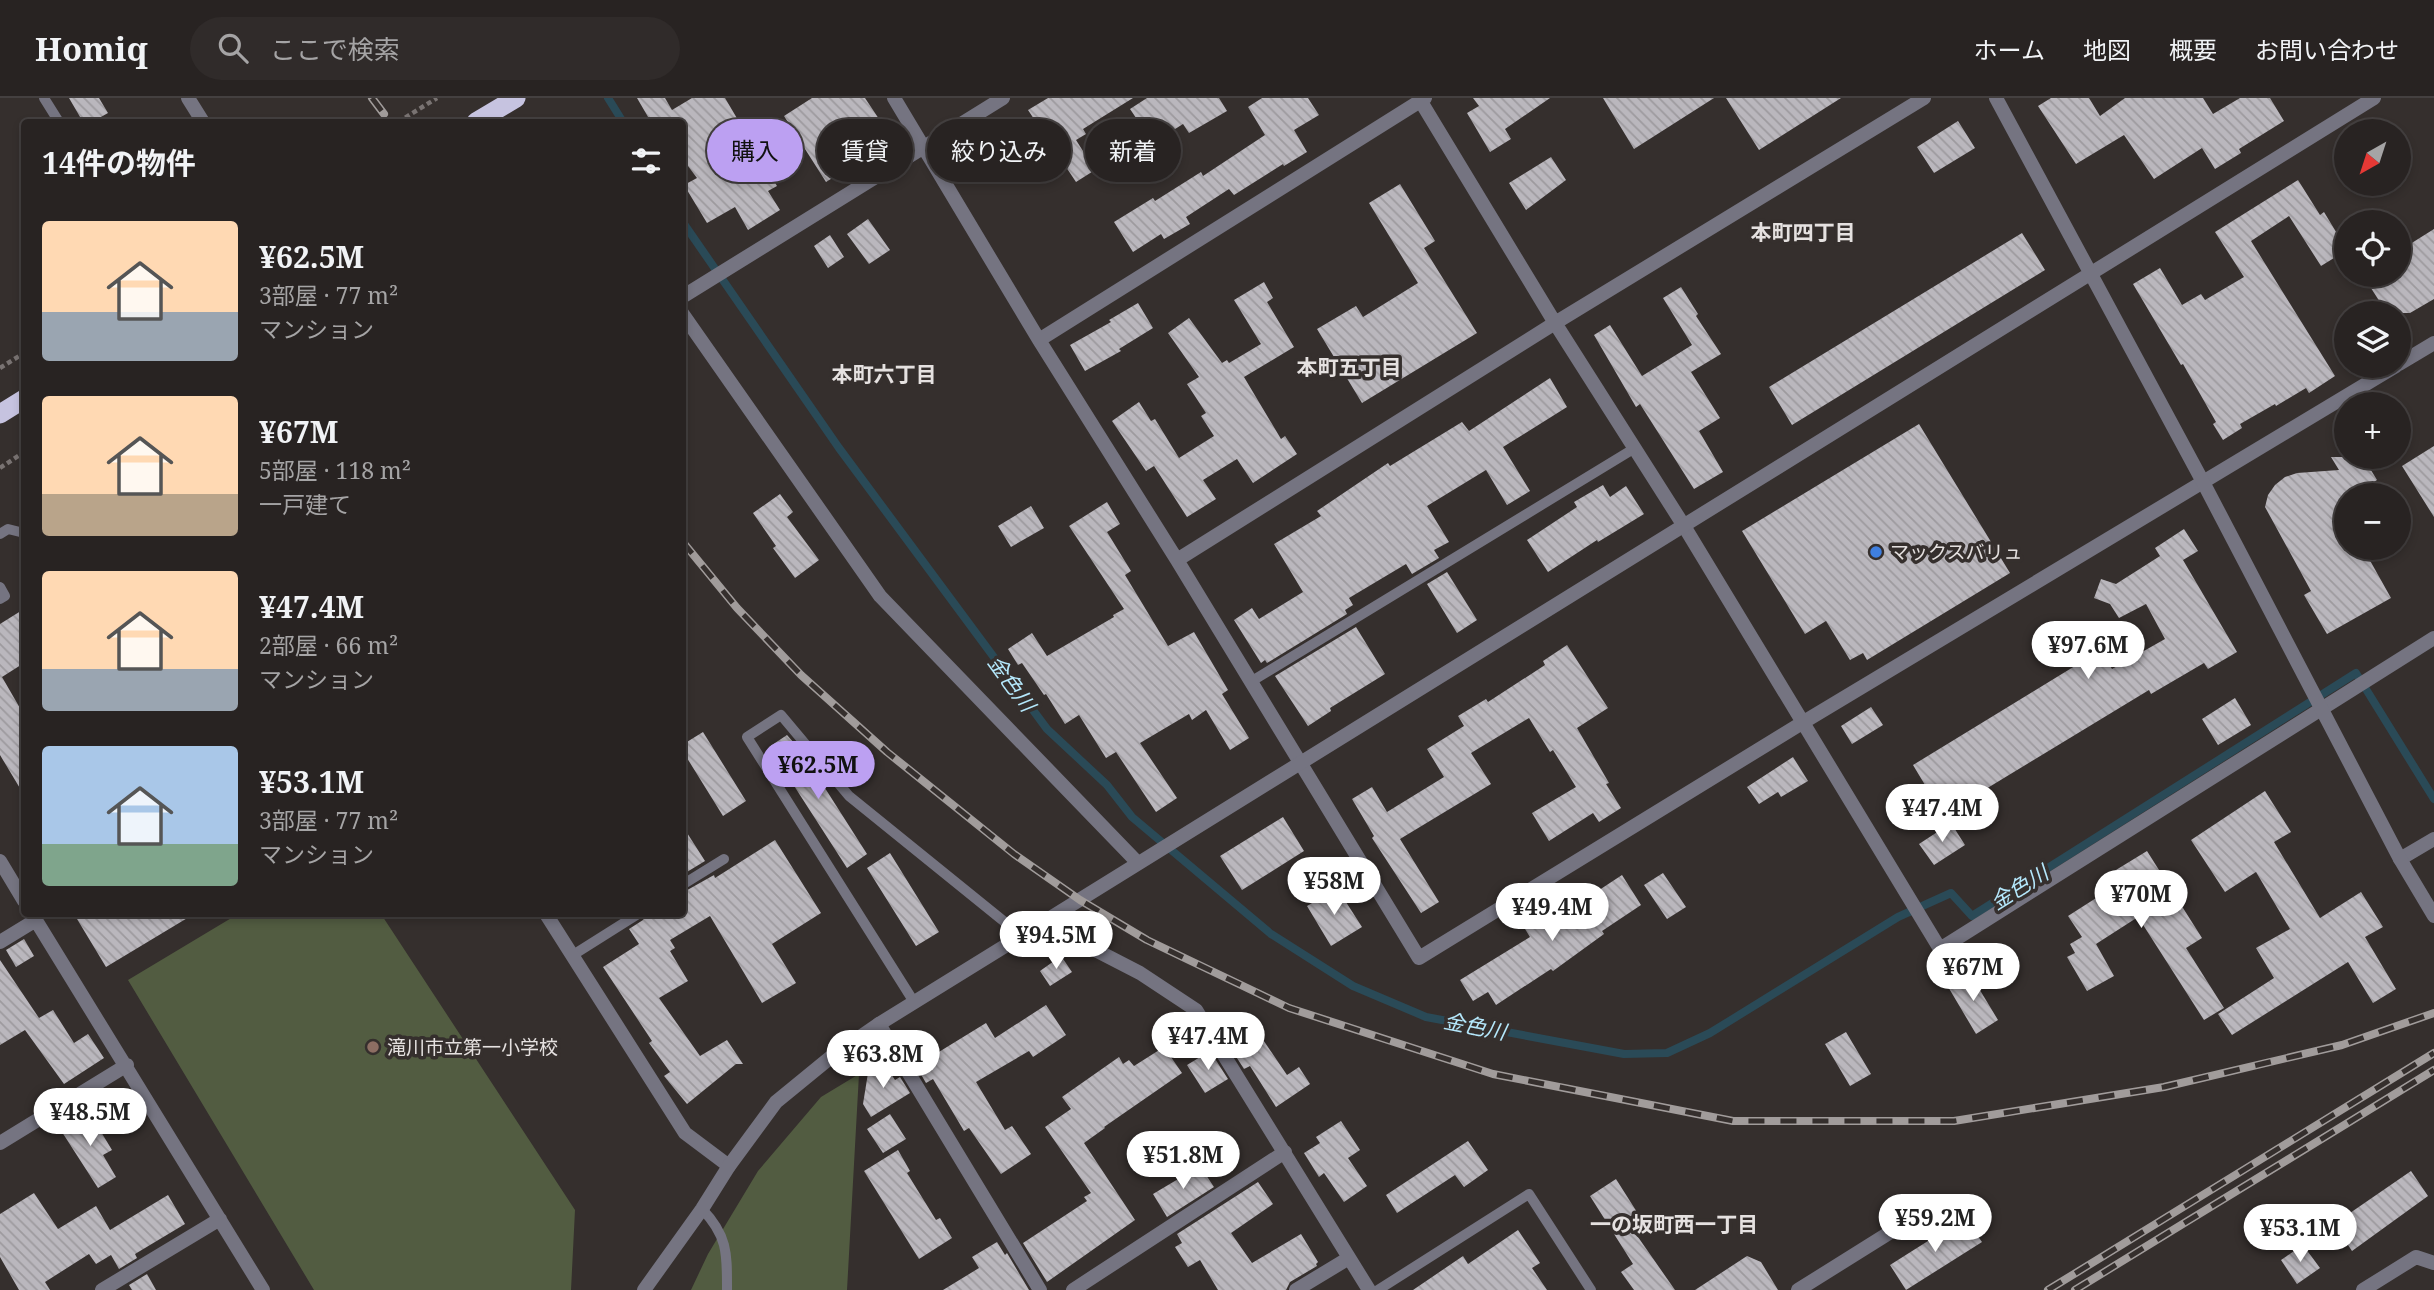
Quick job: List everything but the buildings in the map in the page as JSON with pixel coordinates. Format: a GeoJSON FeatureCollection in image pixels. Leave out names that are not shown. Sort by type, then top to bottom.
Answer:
{"type":"FeatureCollection","features":[{"type":"Feature","properties":{"kind":"highway"},"geometry":{"type":"LineString","coordinates":[[480,119],[516,98]]}},
{"type":"Feature","properties":{"kind":"highway"},"geometry":{"type":"LineString","coordinates":[[0,414],[21,401]]}},
{"type":"Feature","properties":{"kind":"street"},"geometry":{"type":"LineString","coordinates":[[188,98],[200,119]]}},
{"type":"Feature","properties":{"kind":"street"},"geometry":{"type":"LineString","coordinates":[[894,98],[1039,340],[1252,681],[1419,958],[1801,723],[2375,378]]}},
{"type":"Feature","properties":{"kind":"street"},"geometry":{"type":"LineString","coordinates":[[686,295],[1003,98]]}},
{"type":"Feature","properties":{"kind":"street"},"geometry":{"type":"LineString","coordinates":[[1177,560],[1555,323],[1924,98]]}},
{"type":"Feature","properties":{"kind":"street"},"geometry":{"type":"LineString","coordinates":[[1996,98],[2203,482],[2400,859],[2434,916]]}},
{"type":"Feature","properties":{"kind":"street"},"geometry":{"type":"LineString","coordinates":[[644,1290],[776,1102],[831,1057],[879,1024],[1301,761],[2374,98]]}},
{"type":"Feature","properties":{"kind":"street"},"geometry":{"type":"LineString","coordinates":[[1039,340],[1422,99],[1555,323],[1684,526],[1940,949],[2434,638]]}},
{"type":"Feature","properties":{"kind":"street"},"geometry":{"type":"LineString","coordinates":[[686,319],[880,596],[1138,863]]}},
{"type":"Feature","properties":{"kind":"street"},"geometry":{"type":"LineString","coordinates":[[2411,356],[2434,342]]}},
{"type":"Feature","properties":{"kind":"street"},"geometry":{"type":"LineString","coordinates":[[2400,859],[2434,839]]}},
{"type":"Feature","properties":{"kind":"street"},"geometry":{"type":"LineString","coordinates":[[0,861],[21,896]]}},
{"type":"Feature","properties":{"kind":"street"},"geometry":{"type":"LineString","coordinates":[[0,942],[34,917],[263,1290]]}},
{"type":"Feature","properties":{"kind":"street"},"geometry":{"type":"LineString","coordinates":[[548,917],[685,1133],[729,1166]]}},
{"type":"Feature","properties":{"kind":"street"},"geometry":{"type":"LineString","coordinates":[[1043,923],[1140,973],[1196,1010],[1369,1290]]}},
{"type":"Feature","properties":{"kind":"street"},"geometry":{"type":"LineString","coordinates":[[879,1024],[1040,1290]]}},
{"type":"Feature","properties":{"kind":"street"},"geometry":{"type":"LineString","coordinates":[[0,1143],[127,1065]]}},
{"type":"Feature","properties":{"kind":"street"},"geometry":{"type":"LineString","coordinates":[[1073,1290],[1285,1152]]}},
{"type":"Feature","properties":{"kind":"street"},"geometry":{"type":"LineString","coordinates":[[1798,1290],[1921,1213]]}},
{"type":"Feature","properties":{"kind":"street"},"geometry":{"type":"LineString","coordinates":[[102,1290],[220,1219]]}},
{"type":"Feature","properties":{"kind":"street"},"geometry":{"type":"LineString","coordinates":[[2363,1290],[2417,1257],[2434,1262]]}},
{"type":"Feature","properties":{"kind":"street"},"geometry":{"type":"LineString","coordinates":[[1296,1290],[1349,1258]]}},
{"type":"Feature","properties":{"kind":"lane"},"geometry":{"type":"LineString","coordinates":[[44,98],[57,119]]}},
{"type":"Feature","properties":{"kind":"lane"},"geometry":{"type":"LineString","coordinates":[[1252,681],[1635,448]]}},
{"type":"Feature","properties":{"kind":"lane"},"geometry":{"type":"LineString","coordinates":[[0,534],[8,529],[21,532]]}},
{"type":"Feature","properties":{"kind":"lane"},"geometry":{"type":"LineString","coordinates":[[0,587],[5,596],[0,599]]}},
{"type":"Feature","properties":{"kind":"lane"},"geometry":{"type":"LineString","coordinates":[[914,1002],[747,737],[781,715],[849,796],[1022,936]]}},
{"type":"Feature","properties":{"kind":"lane"},"geometry":{"type":"LineString","coordinates":[[686,883],[724,859]]}},
{"type":"Feature","properties":{"kind":"lane"},"geometry":{"type":"LineString","coordinates":[[573,955],[633,917]]}},
{"type":"Feature","properties":{"kind":"lane"},"geometry":{"type":"LineString","coordinates":[[1378,1290],[1529,1194],[1591,1290]]}},
{"type":"Feature","properties":{"kind":"lane"},"geometry":{"type":"LineString","coordinates":[[702,1209],[717,1224],[727,1252],[727,1290]]}},
{"type":"Feature","properties":{"kind":"path"},"geometry":{"type":"LineString","coordinates":[[403,119],[438,98]]}},
{"type":"Feature","properties":{"kind":"path"},"geometry":{"type":"LineString","coordinates":[[0,368],[21,355]]}},
{"type":"Feature","properties":{"kind":"path"},"geometry":{"type":"LineString","coordinates":[[0,468],[21,454]]}},
{"type":"Feature","properties":{"kind":"green space","name":"滝川市立第一小学校"},"geometry":{"type":"Polygon","coordinates":[[[233,917],[383,917],[575,1210],[571,1290],[314,1290],[128,980],[233,917]]]}},
{"type":"Feature","properties":{"kind":"green space"},"geometry":{"type":"Polygon","coordinates":[[[859,1074],[847,1290],[691,1290],[708,1254],[758,1171],[821,1097],[859,1074]]]}},
{"type":"Feature","properties":{"kind":"waterway","name":"金色川"},"geometry":{"type":"LineString","coordinates":[[608,98],[621,119]]}},
{"type":"Feature","properties":{"kind":"waterway","name":"金色川"},"geometry":{"type":"LineString","coordinates":[[686,227],[839,448],[1047,729],[1107,785],[1132,817],[1271,934],[1353,986],[1426,1017],[1624,1054],[1667,1053],[1710,1033],[1898,917],[1951,893],[1972,916],[2356,673],[2434,799]]}},
{"type":"Feature","properties":{"kind":"railway"},"geometry":{"type":"LineString","coordinates":[[372,98],[384,114]]}},
{"type":"Feature","properties":{"kind":"railway"},"geometry":{"type":"LineString","coordinates":[[686,546],[737,608],[801,675],[887,752],[1014,854],[1080,900],[1147,940],[1289,1008],[1493,1074],[1733,1121],[1954,1121],[2164,1087],[2342,1045],[2434,1013]]}},
{"type":"Feature","properties":{"kind":"railway"},"geometry":{"type":"LineString","coordinates":[[2048,1290],[2434,1053]]}},
{"type":"Feature","properties":{"kind":"railway"},"geometry":{"type":"LineString","coordinates":[[2075,1290],[2434,1070]]}},
{"type":"Feature","properties":{"kind":"place","name":"マックスバリュ"},"geometry":{"type":"Point","coordinates":[1876,552]}},
{"type":"Feature","properties":{"kind":"place","name":"滝川市立第一小学校"},"geometry":{"type":"Point","coordinates":[373,1047]}},
{"type":"Feature","properties":{"kind":"district","name":"本町四丁目"},"geometry":{"type":"Point","coordinates":[1803,232]}},
{"type":"Feature","properties":{"kind":"district","name":"本町五丁目"},"geometry":{"type":"Point","coordinates":[1349,367]}},
{"type":"Feature","properties":{"kind":"district","name":"本町六丁目"},"geometry":{"type":"Point","coordinates":[884,374]}},
{"type":"Feature","properties":{"kind":"district","name":"一の坂町西一丁目"},"geometry":{"type":"Point","coordinates":[1674,1224]}}]}
